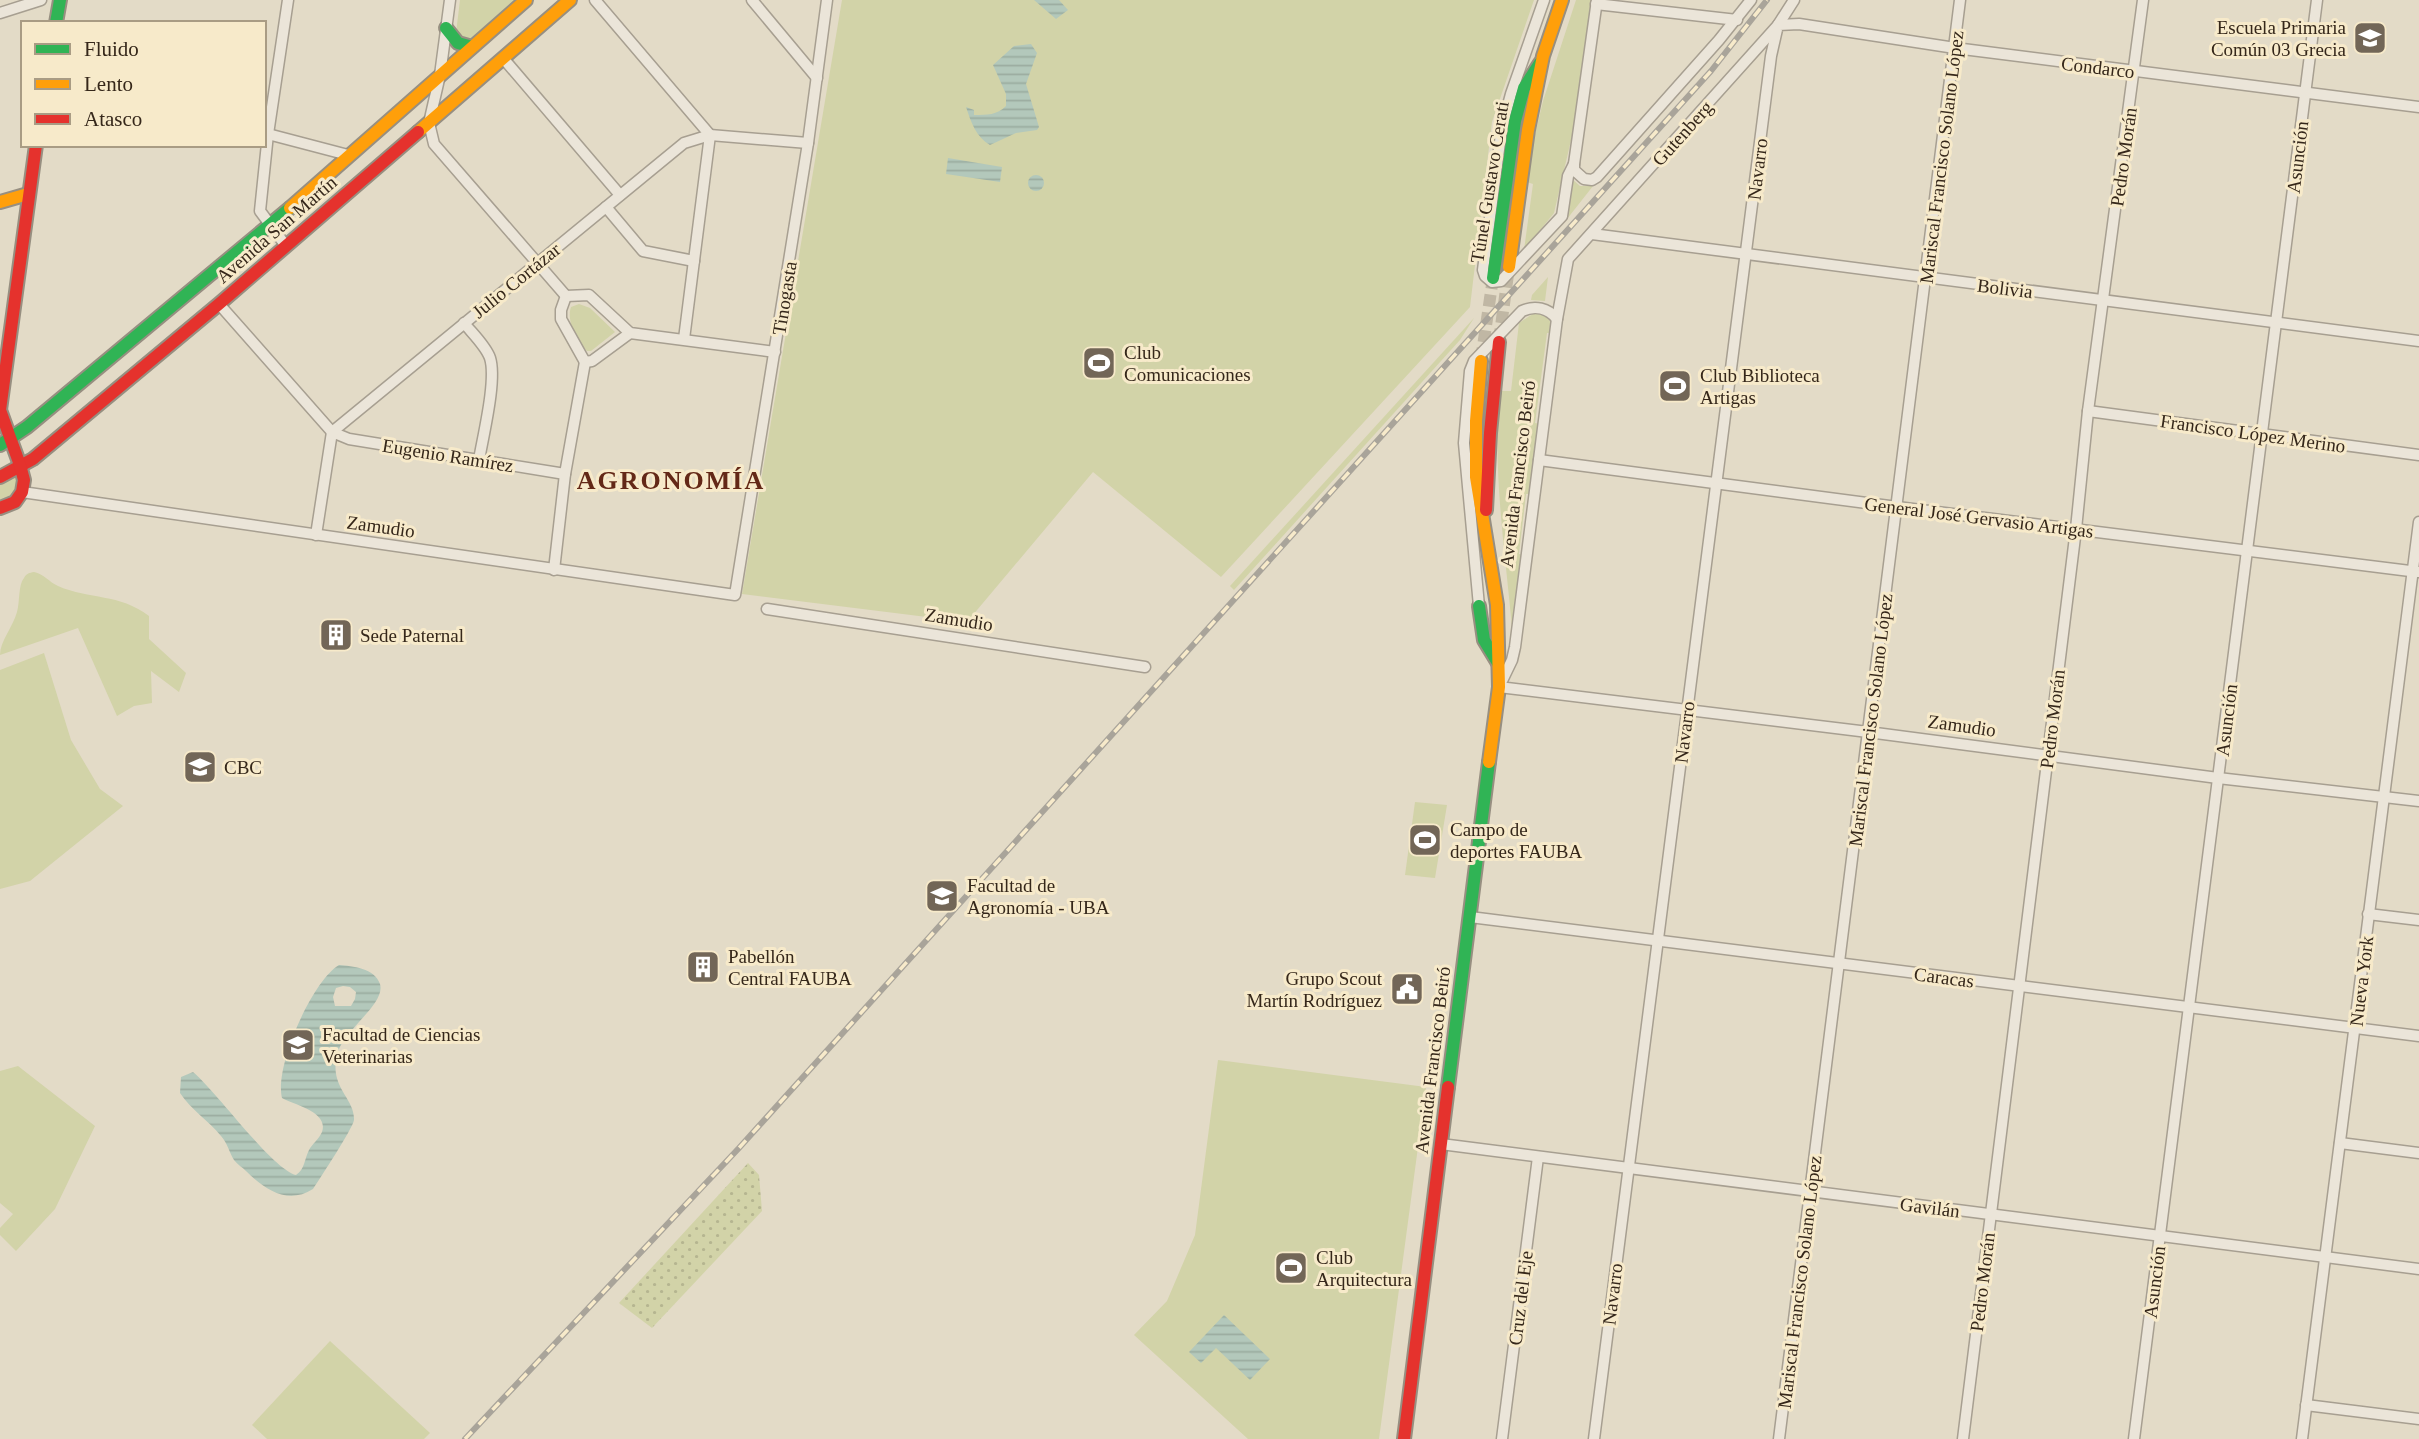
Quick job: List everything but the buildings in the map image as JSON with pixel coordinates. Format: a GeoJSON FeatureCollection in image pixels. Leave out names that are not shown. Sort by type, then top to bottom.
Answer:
{"type":"FeatureCollection","features":[{"type":"Feature","properties":{"kind":"main road"},"geometry":{"type":"LineString","coordinates":[[56,21],[60,0]]}},
{"type":"Feature","properties":{"kind":"main road","name":"Avenida San Martín"},"geometry":{"type":"LineString","coordinates":[[5,442],[269,226],[526,0]]}},
{"type":"Feature","properties":{"kind":"main road","name":"Avenida San Martín"},"geometry":{"type":"LineString","coordinates":[[0,477],[21,467],[219,304],[570,0]]}},
{"type":"Feature","properties":{"kind":"main road","name":"Túnel Gustavo Cerati"},"geometry":{"type":"LineString","coordinates":[[1510,267],[1525,149],[1543,57],[1562,0]]}},
{"type":"Feature","properties":{"kind":"main road"},"geometry":{"type":"LineString","coordinates":[[446,27],[458,43],[472,47]]}},
{"type":"Feature","properties":{"kind":"main road","name":"Túnel Gustavo Cerati"},"geometry":{"type":"LineString","coordinates":[[1493,278],[1515,121],[1524,89],[1543,57]]}},
{"type":"Feature","properties":{"kind":"main road"},"geometry":{"type":"LineString","coordinates":[[2,508],[14,502],[22,492],[24,475],[5,442],[0,404],[36,147]]}},
{"type":"Feature","properties":{"kind":"main road"},"geometry":{"type":"LineString","coordinates":[[0,202],[28,194]]}},
{"type":"Feature","properties":{"kind":"main road"},"geometry":{"type":"LineString","coordinates":[[1484,535],[1499,342]]}},
{"type":"Feature","properties":{"kind":"main road"},"geometry":{"type":"LineString","coordinates":[[1480,362],[1476,477],[1497,605],[1500,667]]}},
{"type":"Feature","properties":{"kind":"main road"},"geometry":{"type":"LineString","coordinates":[[1479,606],[1484,640],[1500,667]]}},
{"type":"Feature","properties":{"kind":"main road","name":"Avenida Francisco Beiró"},"geometry":{"type":"LineString","coordinates":[[1404,1439],[1500,667]]}},
{"type":"Feature","properties":{"kind":"street"},"geometry":{"type":"LineString","coordinates":[[0,13],[41,0]]}},
{"type":"Feature","properties":{"kind":"street"},"geometry":{"type":"LineString","coordinates":[[288,0],[266,133],[348,155]]}},
{"type":"Feature","properties":{"kind":"street"},"geometry":{"type":"LineString","coordinates":[[450,0],[440,75],[429,123],[433,144],[566,296]]}},
{"type":"Feature","properties":{"kind":"street"},"geometry":{"type":"LineString","coordinates":[[595,0],[710,135],[684,339]]}},
{"type":"Feature","properties":{"kind":"street"},"geometry":{"type":"LineString","coordinates":[[752,0],[817,78]]}},
{"type":"Feature","properties":{"kind":"street","name":"Tinogasta"},"geometry":{"type":"LineString","coordinates":[[735,595],[808,143],[827,0]]}},
{"type":"Feature","properties":{"kind":"street"},"geometry":{"type":"LineString","coordinates":[[1544,0],[1502,127],[1483,270],[1494,283],[1501,281],[1560,218],[1568,176],[1574,164],[1597,2],[1737,20]]}},
{"type":"Feature","properties":{"kind":"street","name":"Gutenberg"},"geometry":{"type":"LineString","coordinates":[[1574,164],[1574,170],[1584,178],[1592,180],[1597,177],[1737,20],[1751,0]]}},
{"type":"Feature","properties":{"kind":"street","name":"Gutenberg"},"geometry":{"type":"LineString","coordinates":[[1567,264],[1568,259],[1778,25],[1794,0]]}},
{"type":"Feature","properties":{"kind":"street","name":"Mariscal Francisco Solano López"},"geometry":{"type":"LineString","coordinates":[[1779,1439],[1960,0]]}},
{"type":"Feature","properties":{"kind":"street","name":"Pedro Morán"},"geometry":{"type":"LineString","coordinates":[[1963,1439],[2076,528],[2088,411],[2143,0]]}},
{"type":"Feature","properties":{"kind":"street","name":"Asunción"},"geometry":{"type":"LineString","coordinates":[[2134,1439],[2317,0]]}},
{"type":"Feature","properties":{"kind":"street","name":"Condarco"},"geometry":{"type":"LineString","coordinates":[[1778,25],[1799,24],[1955,48],[2419,107]]}},
{"type":"Feature","properties":{"kind":"street","name":"Navarro"},"geometry":{"type":"LineString","coordinates":[[1594,1439],[1771,56],[1778,25]]}},
{"type":"Feature","properties":{"kind":"street"},"geometry":{"type":"LineString","coordinates":[[503,58],[620,195]]}},
{"type":"Feature","properties":{"kind":"street","name":"Julio Cortázar"},"geometry":{"type":"LineString","coordinates":[[332,432],[684,143],[710,135],[808,143]]}},
{"type":"Feature","properties":{"kind":"street"},"geometry":{"type":"LineString","coordinates":[[265,147],[260,211],[286,246]]}},
{"type":"Feature","properties":{"kind":"street"},"geometry":{"type":"LineString","coordinates":[[606,207],[643,251],[694,261]]}},
{"type":"Feature","properties":{"kind":"street","name":"Bolivia"},"geometry":{"type":"LineString","coordinates":[[1592,234],[2419,341]]}},
{"type":"Feature","properties":{"kind":"street","name":"Avenida Francisco Beiró"},"geometry":{"type":"LineString","coordinates":[[1499,687],[1515,647],[1557,319],[1567,264]]}},
{"type":"Feature","properties":{"kind":"street"},"geometry":{"type":"LineString","coordinates":[[566,296],[589,295],[630,333],[775,352]]}},
{"type":"Feature","properties":{"kind":"street"},"geometry":{"type":"LineString","coordinates":[[554,570],[565,474],[584,362],[561,319],[566,296]]}},
{"type":"Feature","properties":{"kind":"street"},"geometry":{"type":"LineString","coordinates":[[219,304],[332,432],[316,535]]}},
{"type":"Feature","properties":{"kind":"street"},"geometry":{"type":"LineString","coordinates":[[1479,606],[1464,443],[1470,372],[1474,361],[1522,311],[1532,307],[1546,309],[1557,319]]}},
{"type":"Feature","properties":{"kind":"street"},"geometry":{"type":"LineString","coordinates":[[464,323],[489,355],[491,365],[479,460]]}},
{"type":"Feature","properties":{"kind":"street"},"geometry":{"type":"LineString","coordinates":[[584,362],[592,360],[630,333]]}},
{"type":"Feature","properties":{"kind":"street","name":"Francisco López Merino"},"geometry":{"type":"LineString","coordinates":[[2088,411],[2419,455]]}},
{"type":"Feature","properties":{"kind":"street","name":"Eugenio Ramírez"},"geometry":{"type":"LineString","coordinates":[[332,432],[349,439],[565,474]]}},
{"type":"Feature","properties":{"kind":"street","name":"General José Gervasio Artigas"},"geometry":{"type":"LineString","coordinates":[[1539,460],[1897,508],[2416,572]]}},
{"type":"Feature","properties":{"kind":"street","name":"Zamudio"},"geometry":{"type":"LineString","coordinates":[[22,492],[735,595]]}},
{"type":"Feature","properties":{"kind":"street","name":"Nueva York"},"geometry":{"type":"LineString","coordinates":[[2302,1439],[2356,1028],[2368,914],[2416,572],[2419,522]]}},
{"type":"Feature","properties":{"kind":"street","name":"Zamudio"},"geometry":{"type":"LineString","coordinates":[[767,609],[1145,667]]}},
{"type":"Feature","properties":{"kind":"street","name":"Zamudio"},"geometry":{"type":"LineString","coordinates":[[1499,687],[2419,801]]}},
{"type":"Feature","properties":{"kind":"street"},"geometry":{"type":"LineString","coordinates":[[2368,914],[2419,920]]}},
{"type":"Feature","properties":{"kind":"street","name":"Caracas"},"geometry":{"type":"LineString","coordinates":[[1470,917],[2419,1036]]}},
{"type":"Feature","properties":{"kind":"street"},"geometry":{"type":"LineString","coordinates":[[2340,1143],[2419,1153]]}},
{"type":"Feature","properties":{"kind":"street","name":"Gavilán"},"geometry":{"type":"LineString","coordinates":[[1441,1144],[2419,1269]]}},
{"type":"Feature","properties":{"kind":"street","name":"Cruz del Eje"},"geometry":{"type":"LineString","coordinates":[[1502,1439],[1538,1157]]}},
{"type":"Feature","properties":{"kind":"street"},"geometry":{"type":"LineString","coordinates":[[2306,1405],[2419,1419]]}},
{"type":"Feature","properties":{"kind":"green space"},"geometry":{"type":"Polygon","coordinates":[[[460,0],[518,0],[472,41],[465,41],[456,33],[460,0]]]}},
{"type":"Feature","properties":{"kind":"green space","name":"Club Comunicaciones"},"geometry":{"type":"Polygon","coordinates":[[[842,0],[1534,0],[1492,122],[1470,307],[1221,577],[1093,472],[967,622],[742,594],[842,0]]]}},
{"type":"Feature","properties":{"kind":"green space"},"geometry":{"type":"Polygon","coordinates":[[[1576,0],[1592,0],[1579,106],[1554,213],[1524,250],[1533,184],[1527,182],[1534,139],[1543,101],[1576,0]]]}},
{"type":"Feature","properties":{"kind":"green space"},"geometry":{"type":"Polygon","coordinates":[[[1572,179],[1580,186],[1593,186],[1567,219],[1572,179]]]}},
{"type":"Feature","properties":{"kind":"green space"},"geometry":{"type":"Polygon","coordinates":[[[1548,277],[1545,301],[1531,300],[1532,295],[1548,277]]]}},
{"type":"Feature","properties":{"kind":"green space"},"geometry":{"type":"Polygon","coordinates":[[[579,304],[590,308],[615,332],[591,351],[587,351],[580,342],[571,325],[571,307],[579,304]]]}},
{"type":"Feature","properties":{"kind":"green space"},"geometry":{"type":"Polygon","coordinates":[[[1534,313],[1545,315],[1550,321],[1551,333],[1547,333],[1535,423],[1540,424],[1531,494],[1526,494],[1519,554],[1524,555],[1512,628],[1500,509],[1500,391],[1511,391],[1519,323],[1534,313]]]}},
{"type":"Feature","properties":{"kind":"green space"},"geometry":{"type":"Polygon","coordinates":[[[1474,318],[1460,340],[1234,590],[1230,586],[1474,318]]]}},
{"type":"Feature","properties":{"kind":"green space"},"geometry":{"type":"Polygon","coordinates":[[[17,474],[15,491],[0,502],[0,481],[17,474]]]}},
{"type":"Feature","properties":{"kind":"green space"},"geometry":{"type":"Polygon","coordinates":[[[34,572],[58,586],[115,600],[149,616],[149,639],[186,673],[179,692],[151,671],[152,703],[134,706],[117,716],[78,628],[0,655],[2,644],[17,612],[22,581],[27,574],[34,572]]]}},
{"type":"Feature","properties":{"kind":"green space"},"geometry":{"type":"Polygon","coordinates":[[[44,653],[71,740],[100,789],[123,806],[30,881],[0,889],[0,670],[44,653]]]}},
{"type":"Feature","properties":{"kind":"green space","name":"Campo de deportes FAUBA"},"geometry":{"type":"Polygon","coordinates":[[[1415,802],[1447,805],[1435,878],[1405,875],[1415,802]]]}},
{"type":"Feature","properties":{"kind":"green space","name":"Club Arquitectura"},"geometry":{"type":"Polygon","coordinates":[[[1218,1060],[1426,1087],[1379,1439],[1248,1439],[1134,1335],[1167,1301],[1195,1235],[1218,1060]]]}},
{"type":"Feature","properties":{"kind":"green space"},"geometry":{"type":"Polygon","coordinates":[[[18,1066],[95,1126],[55,1209],[16,1251],[0,1235],[0,1228],[13,1214],[0,1203],[0,1071],[18,1066]]]}},
{"type":"Feature","properties":{"kind":"green space"},"geometry":{"type":"Polygon","coordinates":[[[748,1163],[759,1175],[762,1211],[652,1328],[619,1303],[748,1163]]]}},
{"type":"Feature","properties":{"kind":"green space"},"geometry":{"type":"Polygon","coordinates":[[[330,1341],[430,1433],[424,1439],[267,1439],[252,1425],[330,1341]]]}},
{"type":"Feature","properties":{"kind":"shaded area"},"geometry":{"type":"Polygon","coordinates":[[[1034,0],[1059,0],[1068,10],[1056,19],[1034,0]]]}},
{"type":"Feature","properties":{"kind":"shaded area"},"geometry":{"type":"Polygon","coordinates":[[[1031,44],[1037,53],[1026,84],[1039,127],[1037,130],[1016,133],[990,145],[972,124],[966,107],[974,110],[974,115],[987,115],[1003,109],[1006,106],[1006,94],[993,65],[1014,46],[1031,44]]]}},
{"type":"Feature","properties":{"kind":"shaded area"},"geometry":{"type":"Polygon","coordinates":[[[948,158],[1002,167],[1000,182],[946,174],[948,158]]]}},
{"type":"Feature","properties":{"kind":"shaded area"},"geometry":{"type":"Polygon","coordinates":[[[1036,175],[1042,177],[1042,189],[1036,191],[1030,189],[1028,183],[1030,177],[1036,175]]]}},
{"type":"Feature","properties":{"kind":"shaded area"},"geometry":{"type":"Polygon","coordinates":[[[339,965],[368,971],[380,984],[380,992],[337,1055],[336,1076],[351,1105],[354,1120],[352,1125],[313,1189],[295,1196],[286,1195],[261,1184],[235,1161],[221,1136],[180,1093],[181,1077],[193,1072],[273,1159],[296,1175],[299,1173],[310,1148],[321,1135],[323,1125],[316,1114],[282,1098],[281,1084],[289,1047],[297,1026],[328,974],[339,965]],[[350,987],[336,988],[333,997],[335,1006],[351,1006],[356,992],[350,987]]]}},
{"type":"Feature","properties":{"kind":"shaded area"},"geometry":{"type":"Polygon","coordinates":[[[1224,1315],[1270,1359],[1250,1380],[1216,1348],[1201,1363],[1189,1352],[1224,1315]]]}},
{"type":"Feature","properties":{"kind":"tunnel"},"geometry":{"type":"LineString","coordinates":[[1499,341],[1509,267]]}},
{"type":"Feature","properties":{"kind":"tunnel"},"geometry":{"type":"LineString","coordinates":[[1481,360],[1493,278]]}},
{"type":"Feature","properties":{"kind":"railway"},"geometry":{"type":"LineString","coordinates":[[465,1439],[739,1148],[1711,71],[1767,0]]}},
{"type":"Feature","properties":{"kind":"traffic: fast"},"geometry":{"type":"LineString","coordinates":[[56,21],[60,0]]}},
{"type":"Feature","properties":{"kind":"traffic: fast"},"geometry":{"type":"LineString","coordinates":[[446,28],[458,43],[472,47]]}},
{"type":"Feature","properties":{"kind":"traffic: fast"},"geometry":{"type":"LineString","coordinates":[[1493,278],[1515,121],[1524,88],[1540,63]]}},
{"type":"Feature","properties":{"kind":"traffic: fast"},"geometry":{"type":"LineString","coordinates":[[0,445],[27,427],[290,208]]}},
{"type":"Feature","properties":{"kind":"traffic: fast"},"geometry":{"type":"LineString","coordinates":[[1479,606],[1484,640],[1498,663]]}},
{"type":"Feature","properties":{"kind":"traffic: fast"},"geometry":{"type":"LineString","coordinates":[[1448,1087],[1489,762]]}},
{"type":"Feature","properties":{"kind":"traffic: slow"},"geometry":{"type":"LineString","coordinates":[[290,208],[526,0]]}},
{"type":"Feature","properties":{"kind":"traffic: slow"},"geometry":{"type":"LineString","coordinates":[[418,132],[570,0]]}},
{"type":"Feature","properties":{"kind":"traffic: slow"},"geometry":{"type":"LineString","coordinates":[[1509,267],[1528,130],[1543,56],[1562,0]]}},
{"type":"Feature","properties":{"kind":"traffic: slow"},"geometry":{"type":"LineString","coordinates":[[0,202],[28,194]]}},
{"type":"Feature","properties":{"kind":"traffic: slow"},"geometry":{"type":"LineString","coordinates":[[1481,361],[1476,421],[1476,477],[1497,605],[1499,687],[1489,762]]}},
{"type":"Feature","properties":{"kind":"traffic: jam"},"geometry":{"type":"LineString","coordinates":[[0,477],[33,459],[219,304],[418,132]]}},
{"type":"Feature","properties":{"kind":"traffic: jam"},"geometry":{"type":"LineString","coordinates":[[0,508],[15,502],[22,492],[24,480],[0,410],[36,147]]}},
{"type":"Feature","properties":{"kind":"traffic: jam"},"geometry":{"type":"LineString","coordinates":[[1486,510],[1499,342]]}},
{"type":"Feature","properties":{"kind":"traffic: jam"},"geometry":{"type":"LineString","coordinates":[[1404,1439],[1448,1087]]}},
{"type":"Feature","properties":{"kind":"place","name":"Escuela Primaria Común 03 Grecia"},"geometry":{"type":"Point","coordinates":[2370,38]}},
{"type":"Feature","properties":{"kind":"place","name":"Club Comunicaciones"},"geometry":{"type":"Point","coordinates":[1099,363]}},
{"type":"Feature","properties":{"kind":"place","name":"Club Biblioteca Artigas"},"geometry":{"type":"Point","coordinates":[1675,386]}},
{"type":"Feature","properties":{"kind":"place","name":"Sede Paternal"},"geometry":{"type":"Point","coordinates":[336,635]}},
{"type":"Feature","properties":{"kind":"place","name":"CBC"},"geometry":{"type":"Point","coordinates":[200,767]}},
{"type":"Feature","properties":{"kind":"place","name":"Campo de deportes FAUBA"},"geometry":{"type":"Point","coordinates":[1425,840]}},
{"type":"Feature","properties":{"kind":"place","name":"Facultad de Agronomía - UBA"},"geometry":{"type":"Point","coordinates":[942,896]}},
{"type":"Feature","properties":{"kind":"place","name":"Pabellón Central FAUBA"},"geometry":{"type":"Point","coordinates":[703,967]}},
{"type":"Feature","properties":{"kind":"place","name":"Grupo Scout Martín Rodríguez"},"geometry":{"type":"Point","coordinates":[1407,989]}},
{"type":"Feature","properties":{"kind":"place","name":"Facultad de Ciencias Veterinarias"},"geometry":{"type":"Point","coordinates":[298,1045]}},
{"type":"Feature","properties":{"kind":"place","name":"Club Arquitectura"},"geometry":{"type":"Point","coordinates":[1291,1268]}},
{"type":"Feature","properties":{"kind":"district","name":"AGRONOMÍA"},"geometry":{"type":"Point","coordinates":[671,480]}}]}
